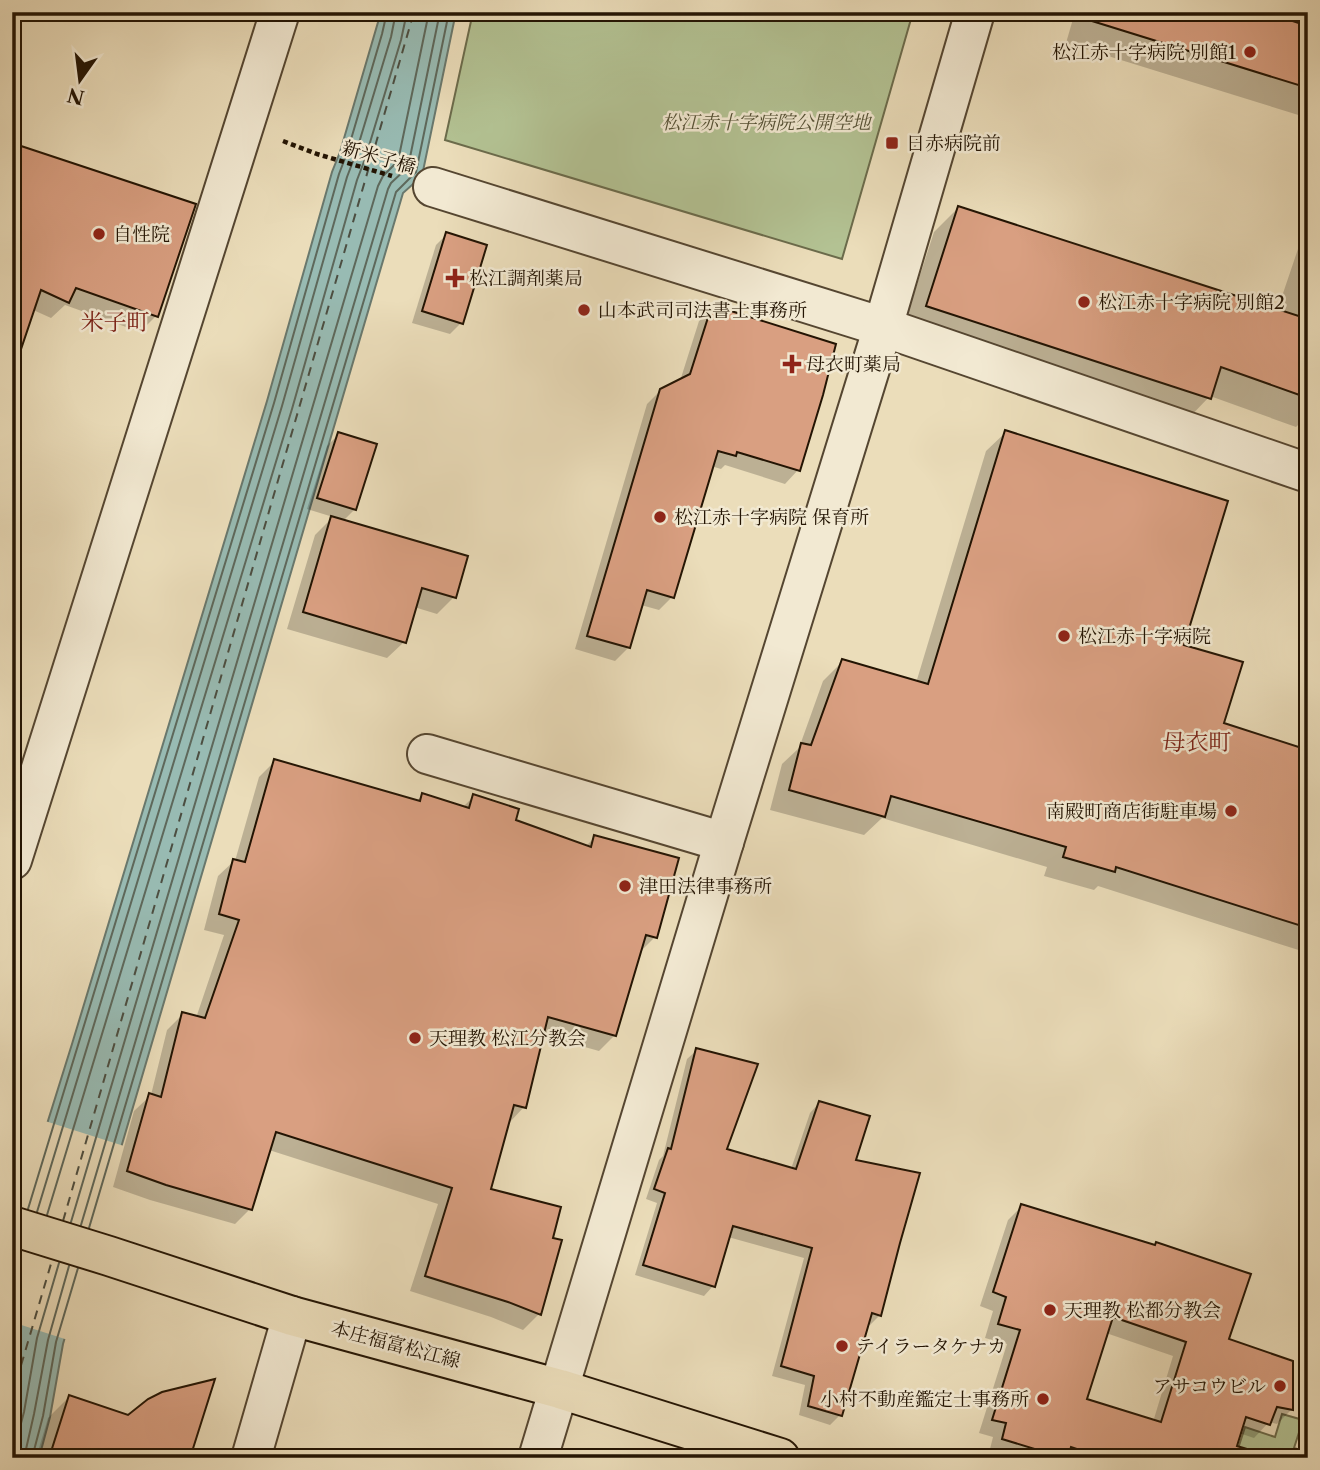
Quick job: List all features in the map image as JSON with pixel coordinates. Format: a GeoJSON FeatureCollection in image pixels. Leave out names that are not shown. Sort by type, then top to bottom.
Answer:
{"type":"FeatureCollection","features":[{"type":"Feature","properties":{"kind":"main road","name":"本庄福富松江線"},"geometry":{"type":"LineString","coordinates":[[12,1226],[292,1316],[560,1389],[780,1458]]}},
{"type":"Feature","properties":{"kind":"street"},"geometry":{"type":"LineString","coordinates":[[12,860],[280,12]]}},
{"type":"Feature","properties":{"kind":"street"},"geometry":{"type":"LineString","coordinates":[[538,1458],[883,327],[975,12]]}},
{"type":"Feature","properties":{"kind":"street"},"geometry":{"type":"LineString","coordinates":[[433,187],[883,327],[1308,473]]}},
{"type":"Feature","properties":{"kind":"street"},"geometry":{"type":"LineString","coordinates":[[427,754],[724,842]]}},
{"type":"Feature","properties":{"kind":"street"},"geometry":{"type":"LineString","coordinates":[[251,1458],[292,1316]]}},
{"type":"Feature","properties":{"kind":"path","name":"新米子橋"},"geometry":{"type":"LineString","coordinates":[[317,154],[433,187]]}},
{"type":"Feature","properties":{"kind":"green space","name":"松江赤十字病院公開空地"},"geometry":{"type":"Polygon","coordinates":[[[473,12],[913,12],[842,259],[445,140],[473,12]]]}},
{"type":"Feature","properties":{"kind":"green space"},"geometry":{"type":"Polygon","coordinates":[[[1282,1414],[1303,1420],[1294,1448],[1306,1452],[1305,1458],[1235,1458],[1245,1427],[1275,1437],[1282,1414]]]}},
{"type":"Feature","properties":{"kind":"water"},"geometry":{"type":"Polygon","coordinates":[[[381,12],[456,12],[422,176],[403,193],[63,1344],[50,1417],[39,1458],[12,1458],[12,1236],[267,401],[381,12]]]}},
{"type":"Feature","properties":{"kind":"pier"},"geometry":{"type":"Polygon","coordinates":[[[45,1121],[124,1146],[68,1340],[12,1322],[12,1225],[45,1121]]]}},
{"type":"Feature","properties":{"kind":"building","name":"松江赤十字病院 別館1"},"geometry":{"type":"Polygon","coordinates":[[[1094,12],[1265,12],[1308,26],[1308,88],[1092,21],[1094,12]]]}},
{"type":"Feature","properties":{"kind":"building","name":"自性院"},"geometry":{"type":"Polygon","coordinates":[[[12,143],[196,204],[158,317],[76,288],[69,303],[41,290],[18,358],[12,357],[12,143]]]}},
{"type":"Feature","properties":{"kind":"building","name":"松江赤十字病院 別館2"},"geometry":{"type":"Polygon","coordinates":[[[958,206],[1308,319],[1308,398],[1221,367],[1211,399],[926,306],[958,206]]]}},
{"type":"Feature","properties":{"kind":"building","name":"松江調剤薬局"},"geometry":{"type":"Polygon","coordinates":[[[446,232],[487,245],[463,324],[422,311],[446,232]]]}},
{"type":"Feature","properties":{"kind":"building"},"geometry":{"type":"Polygon","coordinates":[[[712,305],[836,344],[800,471],[737,452],[736,456],[718,451],[674,598],[647,590],[630,648],[587,636],[660,389],[690,374],[712,305]]]}},
{"type":"Feature","properties":{"kind":"building","name":"松江赤十字病院"},"geometry":{"type":"Polygon","coordinates":[[[1005,430],[1228,501],[1184,645],[1243,662],[1224,723],[1308,750],[1308,928],[1116,867],[1115,872],[1063,857],[1066,847],[891,796],[885,817],[789,790],[801,743],[811,745],[842,659],[928,684],[1005,430]]]}},
{"type":"Feature","properties":{"kind":"building"},"geometry":{"type":"Polygon","coordinates":[[[338,432],[377,444],[356,510],[317,498],[338,432]]]}},
{"type":"Feature","properties":{"kind":"building"},"geometry":{"type":"Polygon","coordinates":[[[331,516],[468,556],[456,598],[422,588],[406,643],[303,612],[331,516]]]}},
{"type":"Feature","properties":{"kind":"building"},"geometry":{"type":"Polygon","coordinates":[[[274,759],[420,801],[422,793],[469,808],[473,794],[519,809],[516,820],[591,847],[594,835],[679,858],[657,938],[646,935],[616,1036],[548,1017],[526,1108],[514,1105],[491,1189],[561,1207],[553,1238],[562,1240],[541,1315],[425,1276],[452,1188],[276,1132],[252,1210],[127,1171],[149,1093],[161,1097],[182,1012],[205,1018],[239,920],[219,914],[233,859],[245,862],[274,759]]]}},
{"type":"Feature","properties":{"kind":"building"},"geometry":{"type":"Polygon","coordinates":[[[696,1048],[758,1064],[727,1149],[796,1169],[819,1101],[870,1116],[856,1160],[920,1173],[881,1316],[872,1313],[842,1416],[808,1406],[814,1376],[781,1366],[812,1248],[733,1226],[715,1287],[643,1265],[665,1193],[654,1189],[668,1148],[671,1149],[696,1048]]]}},
{"type":"Feature","properties":{"kind":"building"},"geometry":{"type":"Polygon","coordinates":[[[1021,1204],[1155,1245],[1156,1242],[1251,1274],[1229,1339],[1293,1361],[1293,1410],[1277,1407],[1270,1425],[1246,1417],[1237,1446],[1247,1449],[1246,1458],[1104,1458],[1071,1447],[1068,1458],[1064,1458],[1002,1439],[1006,1423],[992,1420],[1020,1330],[998,1324],[1006,1297],[993,1292],[1021,1204]],[[1113,1317],[1087,1399],[1161,1422],[1186,1342],[1113,1317]]]}},
{"type":"Feature","properties":{"kind":"building"},"geometry":{"type":"Polygon","coordinates":[[[215,1379],[190,1458],[49,1458],[69,1395],[128,1415],[162,1392],[215,1379]]]}},
{"type":"Feature","properties":{"kind":"ferry route"},"geometry":{"type":"LineString","coordinates":[[63,1221],[414,12]]}},
{"type":"Feature","properties":{"kind":"ferry route"},"geometry":{"type":"LineString","coordinates":[[12,1396],[53,1257]]}},
{"type":"Feature","properties":{"kind":"place","name":"松江赤十字病院 別館1"},"geometry":{"type":"Point","coordinates":[1250,52]}},
{"type":"Feature","properties":{"kind":"place","name":"日赤病院前"},"geometry":{"type":"Point","coordinates":[892,143]}},
{"type":"Feature","properties":{"kind":"place","name":"自性院"},"geometry":{"type":"Point","coordinates":[99,234]}},
{"type":"Feature","properties":{"kind":"place","name":"松江調剤薬局"},"geometry":{"type":"Point","coordinates":[455,278]}},
{"type":"Feature","properties":{"kind":"place","name":"松江赤十字病院 別館2"},"geometry":{"type":"Point","coordinates":[1084,302]}},
{"type":"Feature","properties":{"kind":"place","name":"山本武司司法書士事務所"},"geometry":{"type":"Point","coordinates":[584,310]}},
{"type":"Feature","properties":{"kind":"place","name":"母衣町薬局"},"geometry":{"type":"Point","coordinates":[792,364]}},
{"type":"Feature","properties":{"kind":"place","name":"松江赤十字病院 保育所"},"geometry":{"type":"Point","coordinates":[660,517]}},
{"type":"Feature","properties":{"kind":"place","name":"松江赤十字病院"},"geometry":{"type":"Point","coordinates":[1064,636]}},
{"type":"Feature","properties":{"kind":"place","name":"南殿町商店街駐車場"},"geometry":{"type":"Point","coordinates":[1231,811]}},
{"type":"Feature","properties":{"kind":"place","name":"津田法律事務所"},"geometry":{"type":"Point","coordinates":[625,886]}},
{"type":"Feature","properties":{"kind":"place","name":"天理教 松江分教会"},"geometry":{"type":"Point","coordinates":[415,1038]}},
{"type":"Feature","properties":{"kind":"place","name":"天理教 松都分教会"},"geometry":{"type":"Point","coordinates":[1050,1310]}},
{"type":"Feature","properties":{"kind":"place","name":"テイラータケナカ"},"geometry":{"type":"Point","coordinates":[842,1346]}},
{"type":"Feature","properties":{"kind":"place","name":"アサコウビル"},"geometry":{"type":"Point","coordinates":[1280,1386]}},
{"type":"Feature","properties":{"kind":"place","name":"小村不動産鑑定士事務所"},"geometry":{"type":"Point","coordinates":[1043,1399]}},
{"type":"Feature","properties":{"kind":"district","name":"米子町"},"geometry":{"type":"Point","coordinates":[115,322]}},
{"type":"Feature","properties":{"kind":"district","name":"母衣町"},"geometry":{"type":"Point","coordinates":[1197,742]}}]}
